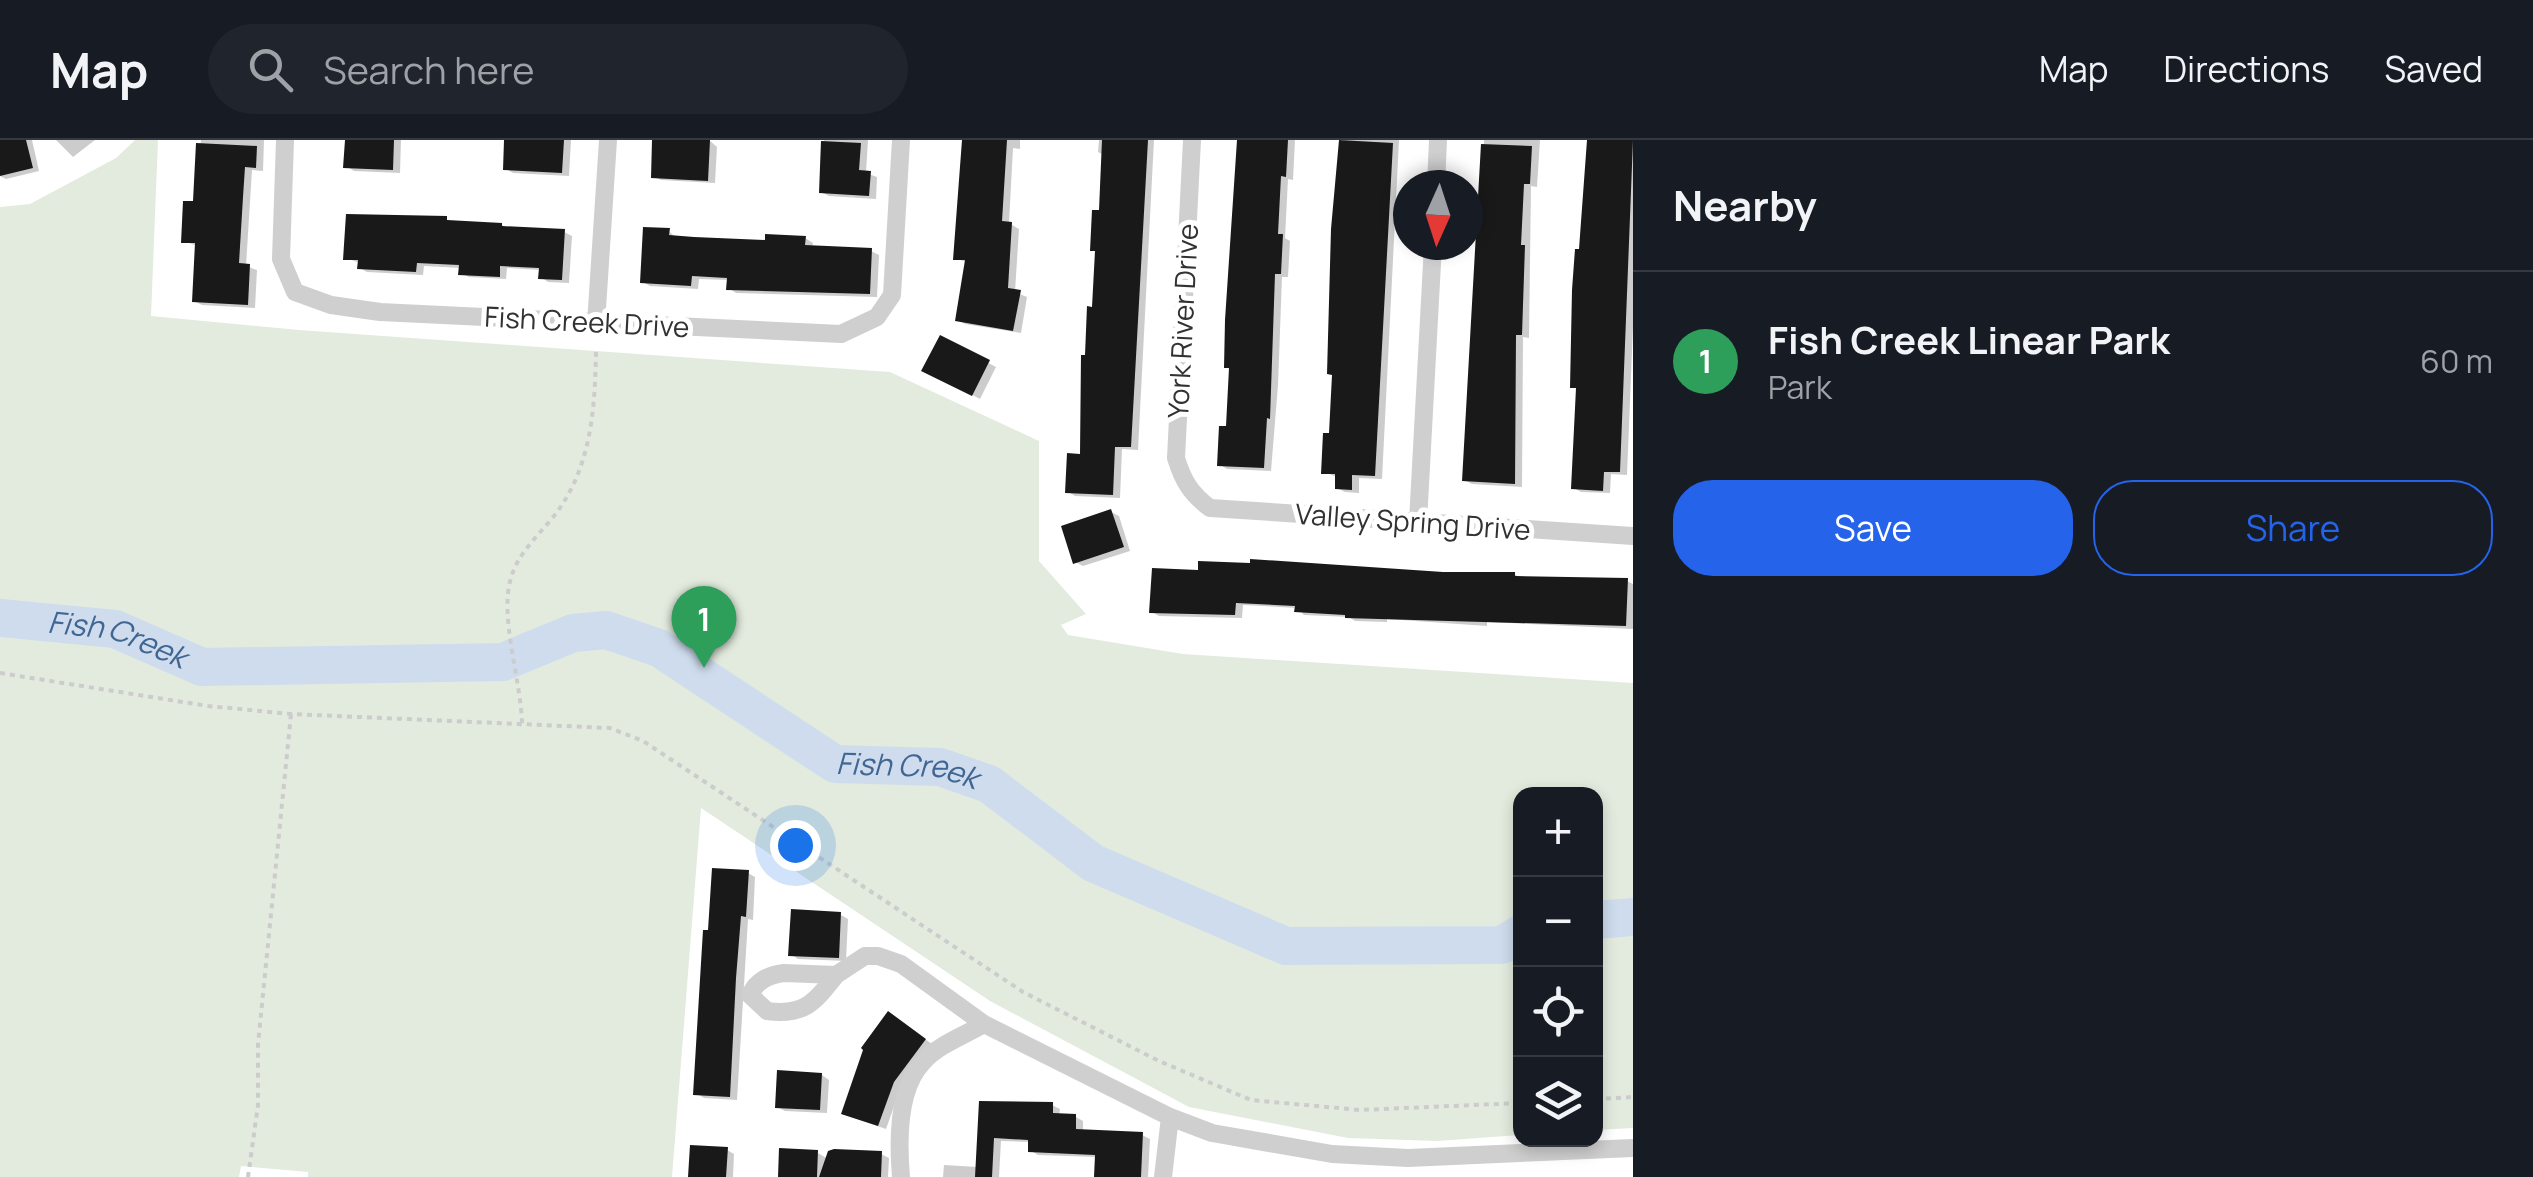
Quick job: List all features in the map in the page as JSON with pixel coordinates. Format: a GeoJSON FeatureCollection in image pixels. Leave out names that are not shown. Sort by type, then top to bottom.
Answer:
{"type":"FeatureCollection","features":[{"type":"Feature","properties":{"kind":"street","name":"Fish Creek Drive"},"geometry":{"type":"LineString","coordinates":[[285,140],[281,259],[295,292],[332,306],[596,324],[841,334],[877,317],[892,295],[901,140]]}},
{"type":"Feature","properties":{"kind":"street"},"geometry":{"type":"LineString","coordinates":[[596,324],[608,140]]}},
{"type":"Feature","properties":{"kind":"street","name":"York River Drive"},"geometry":{"type":"LineString","coordinates":[[1192,140],[1176,458],[1182,479],[1196,497]]}},
{"type":"Feature","properties":{"kind":"street"},"geometry":{"type":"LineString","coordinates":[[1437,170],[1438,140]]}},
{"type":"Feature","properties":{"kind":"street"},"geometry":{"type":"LineString","coordinates":[[1418,522],[1432,260]]}},
{"type":"Feature","properties":{"kind":"street","name":"Valley Spring Drive"},"geometry":{"type":"LineString","coordinates":[[1196,497],[1210,508],[1633,536]]}},
{"type":"Feature","properties":{"kind":"street"},"geometry":{"type":"LineString","coordinates":[[836,975],[865,956],[901,964],[984,1024],[1170,1117],[1212,1133],[1407,1167],[1633,1148]]}},
{"type":"Feature","properties":{"kind":"street"},"geometry":{"type":"LineString","coordinates":[[901,1177],[902,1114],[906,1092],[921,1062],[984,1024]]}},
{"type":"Feature","properties":{"kind":"street"},"geometry":{"type":"LineString","coordinates":[[1163,1177],[1170,1117]]}},
{"type":"Feature","properties":{"kind":"path"},"geometry":{"type":"LineString","coordinates":[[522,723],[508,617],[511,577],[530,542],[574,484],[586,456],[595,399],[596,348]]}},
{"type":"Feature","properties":{"kind":"path"},"geometry":{"type":"LineString","coordinates":[[0,673],[208,706],[291,714],[610,728],[643,742],[1023,992],[1159,1062],[1251,1100],[1360,1110],[1513,1103]]}},
{"type":"Feature","properties":{"kind":"path"},"geometry":{"type":"LineString","coordinates":[[248,1177],[258,1105],[258,1044],[291,714]]}},
{"type":"Feature","properties":{"kind":"path"},"geometry":{"type":"LineString","coordinates":[[1603,1099],[1633,1097]]}},
{"type":"Feature","properties":{"kind":"shaded area"},"geometry":{"type":"Polygon","coordinates":[[[135,140],[158,140],[151,316],[890,372],[1039,441],[1039,561],[1086,614],[1061,625],[1068,635],[1183,654],[1633,683],[1633,1128],[1603,1130],[1603,787],[1513,787],[1513,1136],[1437,1141],[1348,1138],[1189,1107],[990,1001],[701,808],[672,1177],[308,1177],[308,1172],[241,1166],[239,1177],[0,1177],[0,207],[30,204],[116,158],[135,140]]]}},
{"type":"Feature","properties":{"kind":"building"},"geometry":{"type":"Polygon","coordinates":[[[0,140],[26,140],[33,168],[0,176],[0,140]]]}},
{"type":"Feature","properties":{"kind":"building"},"geometry":{"type":"Polygon","coordinates":[[[345,140],[394,140],[393,170],[343,168],[345,140]]]}},
{"type":"Feature","properties":{"kind":"building"},"geometry":{"type":"Polygon","coordinates":[[[504,140],[564,140],[562,173],[503,170],[504,140]]]}},
{"type":"Feature","properties":{"kind":"building"},"geometry":{"type":"Polygon","coordinates":[[[652,140],[710,140],[708,181],[651,178],[652,140]]]}},
{"type":"Feature","properties":{"kind":"building"},"geometry":{"type":"Polygon","coordinates":[[[962,140],[1007,140],[1002,221],[1012,222],[1008,288],[1021,290],[1013,331],[955,321],[965,260],[953,260],[962,140]]]}},
{"type":"Feature","properties":{"kind":"building"},"geometry":{"type":"Polygon","coordinates":[[[1102,140],[1148,140],[1131,447],[1115,447],[1113,495],[1065,493],[1067,453],[1080,454],[1081,355],[1085,355],[1087,306],[1092,307],[1092,210],[1099,210],[1102,140]]]}},
{"type":"Feature","properties":{"kind":"building"},"geometry":{"type":"Polygon","coordinates":[[[1237,140],[1288,140],[1286,177],[1281,176],[1281,274],[1275,274],[1270,419],[1267,418],[1264,468],[1217,466],[1219,426],[1226,426],[1229,368],[1224,368],[1225,320],[1237,140]]]}},
{"type":"Feature","properties":{"kind":"building"},"geometry":{"type":"Polygon","coordinates":[[[1339,140],[1393,143],[1375,476],[1352,475],[1352,490],[1335,489],[1335,474],[1321,474],[1323,433],[1329,433],[1331,229],[1339,140]]]}},
{"type":"Feature","properties":{"kind":"building"},"geometry":{"type":"Polygon","coordinates":[[[1587,140],[1633,140],[1620,472],[1604,472],[1603,491],[1571,489],[1576,388],[1570,388],[1572,290],[1587,140]]]}},
{"type":"Feature","properties":{"kind":"building"},"geometry":{"type":"Polygon","coordinates":[[[821,141],[861,143],[859,170],[871,171],[869,196],[819,193],[821,141]]]}},
{"type":"Feature","properties":{"kind":"building"},"geometry":{"type":"Polygon","coordinates":[[[196,143],[257,146],[256,168],[245,167],[239,263],[250,264],[248,305],[192,302],[195,243],[181,243],[183,201],[193,201],[196,143]]]}},
{"type":"Feature","properties":{"kind":"building"},"geometry":{"type":"Polygon","coordinates":[[[1481,144],[1532,146],[1530,184],[1524,184],[1522,335],[1516,335],[1515,484],[1462,481],[1474,260],[1483,260],[1483,170],[1480,170],[1481,144]]]}},
{"type":"Feature","properties":{"kind":"building"},"geometry":{"type":"Polygon","coordinates":[[[346,214],[447,216],[447,220],[565,229],[562,280],[538,279],[539,268],[500,266],[500,277],[458,275],[459,265],[417,263],[416,272],[357,269],[358,260],[343,260],[346,214]]]}},
{"type":"Feature","properties":{"kind":"building"},"geometry":{"type":"Polygon","coordinates":[[[643,227],[670,228],[669,235],[694,237],[765,240],[765,234],[806,236],[805,245],[872,248],[870,294],[726,290],[727,278],[692,276],[691,286],[640,283],[643,227]]]}},
{"type":"Feature","properties":{"kind":"building"},"geometry":{"type":"Polygon","coordinates":[[[940,335],[990,360],[972,396],[921,371],[940,335]]]}},
{"type":"Feature","properties":{"kind":"building"},"geometry":{"type":"Polygon","coordinates":[[[1111,509],[1124,547],[1073,564],[1061,526],[1111,509]]]}},
{"type":"Feature","properties":{"kind":"building"},"geometry":{"type":"Polygon","coordinates":[[[1250,559],[1443,572],[1515,572],[1515,576],[1628,578],[1626,626],[1345,618],[1294,612],[1295,606],[1236,603],[1235,615],[1149,613],[1152,568],[1198,570],[1198,561],[1250,563],[1250,559]]]}},
{"type":"Feature","properties":{"kind":"building"},"geometry":{"type":"Polygon","coordinates":[[[712,868],[749,870],[746,917],[741,916],[730,1097],[693,1095],[703,930],[708,930],[712,868]]]}},
{"type":"Feature","properties":{"kind":"building"},"geometry":{"type":"Polygon","coordinates":[[[791,909],[841,912],[839,958],[788,956],[791,909]]]}},
{"type":"Feature","properties":{"kind":"building"},"geometry":{"type":"Polygon","coordinates":[[[888,1011],[926,1039],[894,1082],[878,1126],[841,1114],[861,1048],[888,1011]]]}},
{"type":"Feature","properties":{"kind":"building"},"geometry":{"type":"Polygon","coordinates":[[[777,1070],[822,1073],[820,1110],[775,1108],[777,1070]]]}},
{"type":"Feature","properties":{"kind":"building"},"geometry":{"type":"Polygon","coordinates":[[[979,1101],[1053,1102],[1053,1113],[1076,1114],[1076,1129],[1143,1132],[1141,1177],[1094,1177],[1095,1155],[1028,1152],[1028,1140],[994,1138],[992,1177],[975,1177],[979,1101]]]}},
{"type":"Feature","properties":{"kind":"building"},"geometry":{"type":"Polygon","coordinates":[[[690,1145],[728,1147],[726,1177],[688,1177],[690,1145]]]}},
{"type":"Feature","properties":{"kind":"building"},"geometry":{"type":"Polygon","coordinates":[[[779,1148],[818,1150],[817,1177],[778,1177],[779,1148]]]}},
{"type":"Feature","properties":{"kind":"building"},"geometry":{"type":"Polygon","coordinates":[[[828,1151],[882,1151],[881,1177],[819,1177],[828,1151]]]}},
{"type":"Feature","properties":{"kind":"waterway","name":"Fish Creek"},"geometry":{"type":"LineString","coordinates":[[0,618],[115,629],[202,667],[503,662],[573,633],[606,630],[659,648],[835,764],[940,767],[989,784],[1093,863],[1286,946],[1502,945],[1513,938]]}},
{"type":"Feature","properties":{"kind":"waterway","name":"Fish Creek"},"geometry":{"type":"LineString","coordinates":[[1603,919],[1633,917]]}},
{"type":"Feature","properties":{"kind":"place","name":"Fish Creek Linear Park"},"geometry":{"type":"Point","coordinates":[704,668]}}]}
